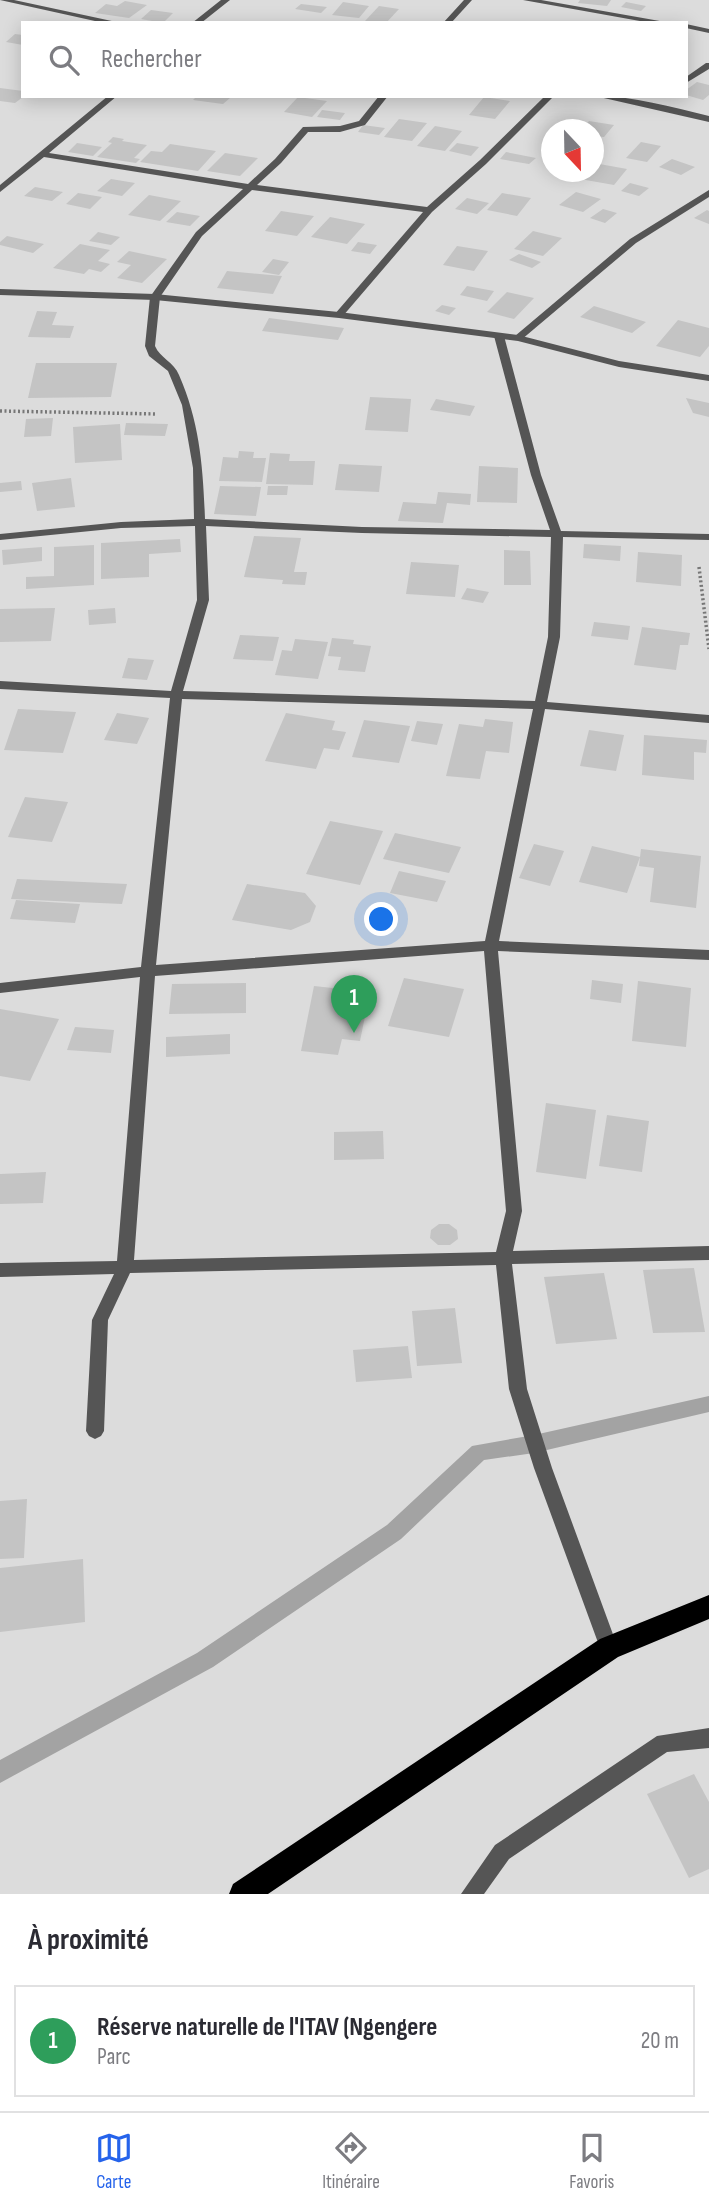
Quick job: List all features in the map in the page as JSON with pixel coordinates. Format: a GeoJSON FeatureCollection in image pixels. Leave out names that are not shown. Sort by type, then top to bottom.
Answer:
{"type":"FeatureCollection","features":[{"type":"Feature","properties":{"kind":"highway"},"geometry":{"type":"LineString","coordinates":[[243,1894],[609,1648],[709,1607]]}},
{"type":"Feature","properties":{"kind":"street"},"geometry":{"type":"LineString","coordinates":[[199,21],[226,0]]}},
{"type":"Feature","properties":{"kind":"street"},"geometry":{"type":"LineString","coordinates":[[449,21],[468,0]]}},
{"type":"Feature","properties":{"kind":"street"},"geometry":{"type":"LineString","coordinates":[[527,0],[655,21]]}},
{"type":"Feature","properties":{"kind":"street"},"geometry":{"type":"LineString","coordinates":[[2,1],[107,21]]}},
{"type":"Feature","properties":{"kind":"street"},"geometry":{"type":"LineString","coordinates":[[688,26],[709,31]]}},
{"type":"Feature","properties":{"kind":"street"},"geometry":{"type":"LineString","coordinates":[[688,79],[709,65]]}},
{"type":"Feature","properties":{"kind":"street"},"geometry":{"type":"LineString","coordinates":[[0,189],[110,98]]}},
{"type":"Feature","properties":{"kind":"street"},"geometry":{"type":"LineString","coordinates":[[95,1431],[100,1320],[125,1267],[148,971],[176,695],[203,600],[198,468],[189,414],[172,370],[153,354],[150,346],[155,297],[199,234],[278,161],[306,129],[340,129],[362,123],[382,98]]}},
{"type":"Feature","properties":{"kind":"street"},"geometry":{"type":"LineString","coordinates":[[339,315],[429,210],[548,98]]}},
{"type":"Feature","properties":{"kind":"street"},"geometry":{"type":"LineString","coordinates":[[611,98],[709,119]]}},
{"type":"Feature","properties":{"kind":"street"},"geometry":{"type":"LineString","coordinates":[[653,105],[662,98]]}},
{"type":"Feature","properties":{"kind":"street"},"geometry":{"type":"LineString","coordinates":[[44,155],[248,187],[429,210]]}},
{"type":"Feature","properties":{"kind":"street"},"geometry":{"type":"LineString","coordinates":[[0,174],[14,176]]}},
{"type":"Feature","properties":{"kind":"street"},"geometry":{"type":"LineString","coordinates":[[518,338],[633,242],[709,192]]}},
{"type":"Feature","properties":{"kind":"street"},"geometry":{"type":"LineString","coordinates":[[0,292],[155,297],[339,315],[518,338],[619,364],[706,379]]}},
{"type":"Feature","properties":{"kind":"street"},"geometry":{"type":"LineString","coordinates":[[499,336],[536,475],[557,534],[554,637],[491,946],[514,1211],[503,1258],[518,1388],[543,1468],[609,1648]]}},
{"type":"Feature","properties":{"kind":"street"},"geometry":{"type":"LineString","coordinates":[[0,537],[121,525],[200,522],[362,530],[709,537]]}},
{"type":"Feature","properties":{"kind":"street"},"geometry":{"type":"LineString","coordinates":[[0,685],[176,695],[540,705],[709,719]]}},
{"type":"Feature","properties":{"kind":"street"},"geometry":{"type":"LineString","coordinates":[[0,988],[148,971],[491,946],[709,955]]}},
{"type":"Feature","properties":{"kind":"street"},"geometry":{"type":"LineString","coordinates":[[0,1270],[709,1253]]}},
{"type":"Feature","properties":{"kind":"street"},"geometry":{"type":"LineString","coordinates":[[471,1894],[502,1852],[664,1742],[709,1738]]}},
{"type":"Feature","properties":{"kind":"path"},"geometry":{"type":"LineString","coordinates":[[0,411],[189,414]]}},
{"type":"Feature","properties":{"kind":"path"},"geometry":{"type":"LineString","coordinates":[[696,537],[709,649]]}},
{"type":"Feature","properties":{"kind":"shaded area"},"geometry":{"type":"Polygon","coordinates":[[[0,0],[709,0],[709,1894],[0,1894],[0,0]]]}},
{"type":"Feature","properties":{"kind":"building"},"geometry":{"type":"Polygon","coordinates":[[[580,0],[611,0],[607,6],[578,3],[580,0]]]}},
{"type":"Feature","properties":{"kind":"building"},"geometry":{"type":"Polygon","coordinates":[[[125,1],[147,5],[129,18],[95,13],[106,4],[117,6],[125,1]]]}},
{"type":"Feature","properties":{"kind":"building"},"geometry":{"type":"Polygon","coordinates":[[[343,2],[369,6],[359,18],[332,15],[343,2]]]}},
{"type":"Feature","properties":{"kind":"building"},"geometry":{"type":"Polygon","coordinates":[[[626,2],[646,6],[641,11],[621,7],[626,2]]]}},
{"type":"Feature","properties":{"kind":"building"},"geometry":{"type":"Polygon","coordinates":[[[301,4],[327,7],[321,13],[295,9],[301,4]]]}},
{"type":"Feature","properties":{"kind":"building"},"geometry":{"type":"Polygon","coordinates":[[[379,6],[399,9],[388,21],[365,21],[379,6]]]}},
{"type":"Feature","properties":{"kind":"building"},"geometry":{"type":"Polygon","coordinates":[[[151,10],[173,13],[165,21],[141,19],[151,10]]]}},
{"type":"Feature","properties":{"kind":"building"},"geometry":{"type":"Polygon","coordinates":[[[15,34],[21,35],[21,45],[6,42],[15,34]]]}},
{"type":"Feature","properties":{"kind":"building"},"geometry":{"type":"Polygon","coordinates":[[[697,82],[709,85],[709,95],[703,100],[688,96],[688,89],[697,82]]]}},
{"type":"Feature","properties":{"kind":"building"},"geometry":{"type":"Polygon","coordinates":[[[0,88],[21,91],[22,98],[15,103],[0,101],[0,88]]]}},
{"type":"Feature","properties":{"kind":"building"},"geometry":{"type":"Polygon","coordinates":[[[195,98],[230,98],[223,104],[193,100],[195,98]]]}},
{"type":"Feature","properties":{"kind":"building"},"geometry":{"type":"Polygon","coordinates":[[[297,98],[327,101],[312,117],[284,112],[297,98]]]}},
{"type":"Feature","properties":{"kind":"building"},"geometry":{"type":"Polygon","coordinates":[[[483,98],[510,101],[495,119],[469,115],[483,98]]]}},
{"type":"Feature","properties":{"kind":"building"},"geometry":{"type":"Polygon","coordinates":[[[322,110],[345,113],[340,120],[317,117],[322,110]]]}},
{"type":"Feature","properties":{"kind":"building"},"geometry":{"type":"Polygon","coordinates":[[[399,119],[427,123],[412,141],[384,137],[399,119]]]}},
{"type":"Feature","properties":{"kind":"building"},"geometry":{"type":"Polygon","coordinates":[[[604,123],[614,125],[604,137],[604,123]]]}},
{"type":"Feature","properties":{"kind":"building"},"geometry":{"type":"Polygon","coordinates":[[[363,125],[385,128],[379,135],[358,132],[363,125]]]}},
{"type":"Feature","properties":{"kind":"building"},"geometry":{"type":"Polygon","coordinates":[[[435,126],[462,131],[445,151],[417,146],[435,126]]]}},
{"type":"Feature","properties":{"kind":"building"},"geometry":{"type":"Polygon","coordinates":[[[113,137],[147,145],[134,158],[140,159],[136,163],[97,157],[112,143],[108,142],[113,137]]]}},
{"type":"Feature","properties":{"kind":"building"},"geometry":{"type":"Polygon","coordinates":[[[641,142],[661,146],[647,162],[626,158],[641,142]]]}},
{"type":"Feature","properties":{"kind":"building"},"geometry":{"type":"Polygon","coordinates":[[[77,143],[102,147],[93,156],[68,152],[77,143]]]}},
{"type":"Feature","properties":{"kind":"building"},"geometry":{"type":"Polygon","coordinates":[[[457,143],[479,147],[471,156],[449,151],[457,143]]]}},
{"type":"Feature","properties":{"kind":"building"},"geometry":{"type":"Polygon","coordinates":[[[170,144],[216,151],[198,171],[140,162],[151,151],[162,152],[170,144]]]}},
{"type":"Feature","properties":{"kind":"building"},"geometry":{"type":"Polygon","coordinates":[[[506,152],[536,158],[529,164],[500,159],[506,152]]]}},
{"type":"Feature","properties":{"kind":"building"},"geometry":{"type":"Polygon","coordinates":[[[225,153],[258,158],[240,176],[207,171],[225,153]]]}},
{"type":"Feature","properties":{"kind":"building"},"geometry":{"type":"Polygon","coordinates":[[[672,159],[695,167],[681,175],[659,167],[672,159]]]}},
{"type":"Feature","properties":{"kind":"building"},"geometry":{"type":"Polygon","coordinates":[[[604,165],[627,169],[614,185],[597,182],[604,182],[604,165]]]}},
{"type":"Feature","properties":{"kind":"building"},"geometry":{"type":"Polygon","coordinates":[[[111,179],[135,183],[122,196],[97,191],[111,179]]]}},
{"type":"Feature","properties":{"kind":"building"},"geometry":{"type":"Polygon","coordinates":[[[630,183],[649,188],[639,196],[621,191],[630,183]]]}},
{"type":"Feature","properties":{"kind":"building"},"geometry":{"type":"Polygon","coordinates":[[[35,187],[63,192],[52,201],[24,196],[35,187]]]}},
{"type":"Feature","properties":{"kind":"building"},"geometry":{"type":"Polygon","coordinates":[[[576,192],[601,199],[583,212],[559,205],[576,192]]]}},
{"type":"Feature","properties":{"kind":"building"},"geometry":{"type":"Polygon","coordinates":[[[78,193],[102,197],[90,209],[66,204],[78,193]]]}},
{"type":"Feature","properties":{"kind":"building"},"geometry":{"type":"Polygon","coordinates":[[[502,193],[531,198],[517,216],[487,210],[502,193]]]}},
{"type":"Feature","properties":{"kind":"building"},"geometry":{"type":"Polygon","coordinates":[[[149,195],[181,201],[160,221],[128,215],[149,195]]]}},
{"type":"Feature","properties":{"kind":"building"},"geometry":{"type":"Polygon","coordinates":[[[467,198],[489,203],[477,214],[455,209],[467,198]]]}},
{"type":"Feature","properties":{"kind":"building"},"geometry":{"type":"Polygon","coordinates":[[[603,209],[617,213],[605,223],[590,218],[603,209]]]}},
{"type":"Feature","properties":{"kind":"building"},"geometry":{"type":"Polygon","coordinates":[[[707,210],[709,224],[694,218],[707,210]]]}},
{"type":"Feature","properties":{"kind":"building"},"geometry":{"type":"Polygon","coordinates":[[[281,211],[314,216],[297,236],[265,231],[281,211]]]}},
{"type":"Feature","properties":{"kind":"building"},"geometry":{"type":"Polygon","coordinates":[[[177,212],[200,216],[190,226],[166,222],[177,212]]]}},
{"type":"Feature","properties":{"kind":"building"},"geometry":{"type":"Polygon","coordinates":[[[330,217],[365,224],[347,244],[311,237],[330,217]]]}},
{"type":"Feature","properties":{"kind":"building"},"geometry":{"type":"Polygon","coordinates":[[[533,231],[562,238],[543,256],[514,249],[533,231]]]}},
{"type":"Feature","properties":{"kind":"building"},"geometry":{"type":"Polygon","coordinates":[[[98,232],[120,237],[111,245],[89,241],[98,232]]]}},
{"type":"Feature","properties":{"kind":"building"},"geometry":{"type":"Polygon","coordinates":[[[7,236],[44,244],[33,253],[0,245],[7,236]]]}},
{"type":"Feature","properties":{"kind":"building"},"geometry":{"type":"Polygon","coordinates":[[[358,242],[377,245],[370,254],[351,251],[358,242]]]}},
{"type":"Feature","properties":{"kind":"building"},"geometry":{"type":"Polygon","coordinates":[[[80,244],[110,250],[98,261],[110,264],[101,272],[89,269],[84,274],[53,268],[80,244]]]}},
{"type":"Feature","properties":{"kind":"building"},"geometry":{"type":"Polygon","coordinates":[[[457,246],[488,251],[474,271],[443,265],[457,246]]]}},
{"type":"Feature","properties":{"kind":"building"},"geometry":{"type":"Polygon","coordinates":[[[129,251],[167,259],[142,283],[117,278],[131,265],[117,262],[129,251]]]}},
{"type":"Feature","properties":{"kind":"building"},"geometry":{"type":"Polygon","coordinates":[[[519,254],[541,262],[532,268],[509,260],[519,254]]]}},
{"type":"Feature","properties":{"kind":"building"},"geometry":{"type":"Polygon","coordinates":[[[273,259],[289,262],[279,275],[262,272],[273,259]]]}},
{"type":"Feature","properties":{"kind":"building"},"geometry":{"type":"Polygon","coordinates":[[[227,271],[282,276],[273,294],[217,288],[227,271]]]}},
{"type":"Feature","properties":{"kind":"building"},"geometry":{"type":"Polygon","coordinates":[[[467,286],[494,291],[487,301],[460,295],[467,286]]]}},
{"type":"Feature","properties":{"kind":"building"},"geometry":{"type":"Polygon","coordinates":[[[507,292],[534,298],[514,319],[487,312],[507,292]]]}},
{"type":"Feature","properties":{"kind":"building"},"geometry":{"type":"Polygon","coordinates":[[[442,305],[456,308],[449,315],[435,311],[442,305]]]}},
{"type":"Feature","properties":{"kind":"building"},"geometry":{"type":"Polygon","coordinates":[[[594,306],[646,322],[632,333],[580,317],[594,306]]]}},
{"type":"Feature","properties":{"kind":"building"},"geometry":{"type":"Polygon","coordinates":[[[37,311],[57,312],[52,325],[74,326],[70,338],[28,337],[37,311]]]}},
{"type":"Feature","properties":{"kind":"building"},"geometry":{"type":"Polygon","coordinates":[[[269,318],[344,328],[338,340],[262,331],[269,318]]]}},
{"type":"Feature","properties":{"kind":"building"},"geometry":{"type":"Polygon","coordinates":[[[678,320],[709,328],[709,346],[700,357],[656,346],[678,320]]]}},
{"type":"Feature","properties":{"kind":"building"},"geometry":{"type":"Polygon","coordinates":[[[36,363],[117,363],[111,397],[28,398],[36,363]]]}},
{"type":"Feature","properties":{"kind":"building"},"geometry":{"type":"Polygon","coordinates":[[[370,397],[411,399],[408,432],[365,430],[370,397]]]}},
{"type":"Feature","properties":{"kind":"building"},"geometry":{"type":"Polygon","coordinates":[[[686,398],[709,403],[709,417],[693,413],[686,398]]]}},
{"type":"Feature","properties":{"kind":"building"},"geometry":{"type":"Polygon","coordinates":[[[436,399],[475,406],[470,416],[430,410],[436,399]]]}},
{"type":"Feature","properties":{"kind":"building"},"geometry":{"type":"Polygon","coordinates":[[[53,418],[51,436],[24,437],[26,419],[53,418]]]}},
{"type":"Feature","properties":{"kind":"building"},"geometry":{"type":"Polygon","coordinates":[[[126,423],[168,424],[165,436],[124,435],[126,423]]]}},
{"type":"Feature","properties":{"kind":"building"},"geometry":{"type":"Polygon","coordinates":[[[120,424],[122,460],[75,463],[73,427],[120,424]]]}},
{"type":"Feature","properties":{"kind":"building"},"geometry":{"type":"Polygon","coordinates":[[[239,451],[254,452],[253,458],[266,458],[262,482],[219,481],[223,457],[238,458],[239,451]]]}},
{"type":"Feature","properties":{"kind":"building"},"geometry":{"type":"Polygon","coordinates":[[[270,453],[290,454],[289,461],[315,461],[313,485],[266,484],[270,453]]]}},
{"type":"Feature","properties":{"kind":"building"},"geometry":{"type":"Polygon","coordinates":[[[339,464],[382,466],[379,492],[335,490],[339,464]]]}},
{"type":"Feature","properties":{"kind":"building"},"geometry":{"type":"Polygon","coordinates":[[[479,466],[518,468],[517,503],[477,502],[479,466]]]}},
{"type":"Feature","properties":{"kind":"building"},"geometry":{"type":"Polygon","coordinates":[[[71,478],[75,507],[37,511],[32,483],[71,478]]]}},
{"type":"Feature","properties":{"kind":"building"},"geometry":{"type":"Polygon","coordinates":[[[21,481],[22,490],[0,492],[0,483],[21,481]]]}},
{"type":"Feature","properties":{"kind":"building"},"geometry":{"type":"Polygon","coordinates":[[[220,486],[261,487],[256,516],[214,514],[220,486]]]}},
{"type":"Feature","properties":{"kind":"building"},"geometry":{"type":"Polygon","coordinates":[[[268,486],[288,486],[287,495],[267,495],[268,486]]]}},
{"type":"Feature","properties":{"kind":"building"},"geometry":{"type":"Polygon","coordinates":[[[438,492],[471,494],[470,505],[447,503],[443,523],[398,521],[403,502],[436,504],[438,492]]]}},
{"type":"Feature","properties":{"kind":"building"},"geometry":{"type":"Polygon","coordinates":[[[254,536],[301,538],[294,572],[307,572],[305,585],[244,577],[254,536]]]}},
{"type":"Feature","properties":{"kind":"building"},"geometry":{"type":"Polygon","coordinates":[[[180,539],[181,552],[149,554],[149,577],[101,579],[101,543],[180,539]]]}},
{"type":"Feature","properties":{"kind":"building"},"geometry":{"type":"Polygon","coordinates":[[[584,544],[621,546],[620,561],[583,558],[584,544]]]}},
{"type":"Feature","properties":{"kind":"building"},"geometry":{"type":"Polygon","coordinates":[[[94,545],[94,585],[26,589],[26,577],[54,576],[54,547],[94,545]]]}},
{"type":"Feature","properties":{"kind":"building"},"geometry":{"type":"Polygon","coordinates":[[[42,547],[42,561],[3,565],[2,550],[42,547]]]}},
{"type":"Feature","properties":{"kind":"building"},"geometry":{"type":"Polygon","coordinates":[[[504,550],[530,551],[531,585],[504,585],[504,550]]]}},
{"type":"Feature","properties":{"kind":"building"},"geometry":{"type":"Polygon","coordinates":[[[638,552],[682,555],[681,586],[636,582],[638,552]]]}},
{"type":"Feature","properties":{"kind":"building"},"geometry":{"type":"Polygon","coordinates":[[[411,562],[459,565],[455,597],[406,594],[411,562]]]}},
{"type":"Feature","properties":{"kind":"building"},"geometry":{"type":"Polygon","coordinates":[[[467,588],[489,592],[483,603],[461,599],[467,588]]]}},
{"type":"Feature","properties":{"kind":"building"},"geometry":{"type":"Polygon","coordinates":[[[55,608],[51,641],[0,642],[0,609],[55,608]]]}},
{"type":"Feature","properties":{"kind":"building"},"geometry":{"type":"Polygon","coordinates":[[[115,608],[116,623],[89,625],[88,610],[115,608]]]}},
{"type":"Feature","properties":{"kind":"building"},"geometry":{"type":"Polygon","coordinates":[[[594,622],[630,626],[628,640],[591,636],[594,622]]]}},
{"type":"Feature","properties":{"kind":"building"},"geometry":{"type":"Polygon","coordinates":[[[642,627],[690,633],[688,645],[680,645],[676,670],[634,665],[642,627]]]}},
{"type":"Feature","properties":{"kind":"building"},"geometry":{"type":"Polygon","coordinates":[[[240,635],[279,637],[273,661],[233,659],[240,635]]]}},
{"type":"Feature","properties":{"kind":"building"},"geometry":{"type":"Polygon","coordinates":[[[332,638],[354,640],[353,644],[371,646],[365,672],[338,670],[341,657],[328,656],[332,638]]]}},
{"type":"Feature","properties":{"kind":"building"},"geometry":{"type":"Polygon","coordinates":[[[295,639],[328,642],[318,679],[275,675],[282,650],[292,651],[295,639]]]}},
{"type":"Feature","properties":{"kind":"building"},"geometry":{"type":"Polygon","coordinates":[[[128,658],[154,660],[147,680],[122,678],[128,658]]]}},
{"type":"Feature","properties":{"kind":"building"},"geometry":{"type":"Polygon","coordinates":[[[18,709],[76,712],[63,753],[4,750],[18,709]]]}},
{"type":"Feature","properties":{"kind":"building"},"geometry":{"type":"Polygon","coordinates":[[[117,713],[149,718],[137,744],[104,740],[117,713]]]}},
{"type":"Feature","properties":{"kind":"building"},"geometry":{"type":"Polygon","coordinates":[[[286,713],[335,721],[332,730],[346,732],[339,750],[324,748],[316,769],[265,761],[286,713]]]}},
{"type":"Feature","properties":{"kind":"building"},"geometry":{"type":"Polygon","coordinates":[[[485,719],[513,722],[509,753],[486,751],[480,779],[446,776],[459,724],[483,727],[485,719]]]}},
{"type":"Feature","properties":{"kind":"building"},"geometry":{"type":"Polygon","coordinates":[[[364,720],[410,726],[399,763],[352,757],[364,720]]]}},
{"type":"Feature","properties":{"kind":"building"},"geometry":{"type":"Polygon","coordinates":[[[417,721],[443,724],[437,745],[411,741],[417,721]]]}},
{"type":"Feature","properties":{"kind":"building"},"geometry":{"type":"Polygon","coordinates":[[[589,730],[624,735],[616,771],[580,766],[589,730]]]}},
{"type":"Feature","properties":{"kind":"building"},"geometry":{"type":"Polygon","coordinates":[[[644,735],[707,740],[706,753],[694,752],[694,780],[642,775],[644,735]]]}},
{"type":"Feature","properties":{"kind":"building"},"geometry":{"type":"Polygon","coordinates":[[[25,797],[68,802],[52,842],[8,837],[25,797]]]}},
{"type":"Feature","properties":{"kind":"building"},"geometry":{"type":"Polygon","coordinates":[[[330,821],[383,831],[360,885],[306,874],[330,821]]]}},
{"type":"Feature","properties":{"kind":"building"},"geometry":{"type":"Polygon","coordinates":[[[395,833],[461,847],[449,873],[383,859],[395,833]]]}},
{"type":"Feature","properties":{"kind":"building"},"geometry":{"type":"Polygon","coordinates":[[[534,844],[564,851],[550,886],[519,878],[534,844]]]}},
{"type":"Feature","properties":{"kind":"building"},"geometry":{"type":"Polygon","coordinates":[[[592,846],[640,857],[627,893],[579,882],[592,846]]]}},
{"type":"Feature","properties":{"kind":"building"},"geometry":{"type":"Polygon","coordinates":[[[641,849],[701,856],[696,908],[650,902],[654,868],[639,866],[641,849]]]}},
{"type":"Feature","properties":{"kind":"building"},"geometry":{"type":"Polygon","coordinates":[[[399,871],[446,881],[437,902],[390,893],[399,871]]]}},
{"type":"Feature","properties":{"kind":"building"},"geometry":{"type":"Polygon","coordinates":[[[17,879],[127,884],[122,904],[11,899],[17,879]]]}},
{"type":"Feature","properties":{"kind":"building"},"geometry":{"type":"Polygon","coordinates":[[[247,884],[305,893],[316,906],[310,922],[291,930],[232,920],[247,884]]]}},
{"type":"Feature","properties":{"kind":"building"},"geometry":{"type":"Polygon","coordinates":[[[16,900],[80,904],[75,923],[10,919],[16,900]]]}},
{"type":"Feature","properties":{"kind":"building"},"geometry":{"type":"Polygon","coordinates":[[[404,978],[464,989],[449,1037],[388,1026],[404,978]]]}},
{"type":"Feature","properties":{"kind":"building"},"geometry":{"type":"Polygon","coordinates":[[[592,980],[623,984],[621,1003],[590,999],[592,980]]]}},
{"type":"Feature","properties":{"kind":"building"},"geometry":{"type":"Polygon","coordinates":[[[638,981],[691,988],[686,1047],[632,1041],[638,981]]]}},
{"type":"Feature","properties":{"kind":"building"},"geometry":{"type":"Polygon","coordinates":[[[246,983],[246,1013],[169,1014],[172,984],[246,983]]]}},
{"type":"Feature","properties":{"kind":"building"},"geometry":{"type":"Polygon","coordinates":[[[314,986],[370,992],[360,1041],[342,1039],[338,1055],[301,1051],[314,986]]]}},
{"type":"Feature","properties":{"kind":"building"},"geometry":{"type":"Polygon","coordinates":[[[0,1009],[59,1019],[30,1081],[0,1076],[0,1009]]]}},
{"type":"Feature","properties":{"kind":"building"},"geometry":{"type":"Polygon","coordinates":[[[75,1027],[114,1030],[111,1053],[67,1050],[75,1027]]]}},
{"type":"Feature","properties":{"kind":"building"},"geometry":{"type":"Polygon","coordinates":[[[230,1034],[230,1054],[166,1057],[166,1037],[230,1034]]]}},
{"type":"Feature","properties":{"kind":"building"},"geometry":{"type":"Polygon","coordinates":[[[546,1103],[596,1110],[586,1179],[536,1172],[546,1103]]]}},
{"type":"Feature","properties":{"kind":"building"},"geometry":{"type":"Polygon","coordinates":[[[607,1115],[649,1121],[642,1172],[599,1166],[607,1115]]]}},
{"type":"Feature","properties":{"kind":"building"},"geometry":{"type":"Polygon","coordinates":[[[383,1131],[384,1159],[334,1160],[334,1132],[383,1131]]]}},
{"type":"Feature","properties":{"kind":"building"},"geometry":{"type":"Polygon","coordinates":[[[46,1172],[43,1203],[0,1204],[0,1174],[46,1172]]]}},
{"type":"Feature","properties":{"kind":"building"},"geometry":{"type":"Polygon","coordinates":[[[439,1224],[449,1224],[457,1230],[458,1239],[450,1245],[438,1245],[430,1238],[431,1230],[439,1224]]]}},
{"type":"Feature","properties":{"kind":"building"},"geometry":{"type":"Polygon","coordinates":[[[694,1268],[705,1332],[653,1333],[643,1270],[694,1268]]]}},
{"type":"Feature","properties":{"kind":"building"},"geometry":{"type":"Polygon","coordinates":[[[604,1273],[617,1339],[556,1344],[544,1277],[604,1273]]]}},
{"type":"Feature","properties":{"kind":"building"},"geometry":{"type":"Polygon","coordinates":[[[455,1308],[462,1363],[417,1366],[412,1311],[455,1308]]]}},
{"type":"Feature","properties":{"kind":"building"},"geometry":{"type":"Polygon","coordinates":[[[408,1346],[412,1378],[356,1382],[353,1350],[408,1346]]]}},
{"type":"Feature","properties":{"kind":"building"},"geometry":{"type":"Polygon","coordinates":[[[27,1499],[24,1558],[0,1559],[0,1501],[27,1499]]]}},
{"type":"Feature","properties":{"kind":"building"},"geometry":{"type":"Polygon","coordinates":[[[83,1559],[85,1622],[0,1632],[0,1568],[83,1559]]]}},
{"type":"Feature","properties":{"kind":"building"},"geometry":{"type":"Polygon","coordinates":[[[694,1774],[709,1802],[709,1869],[689,1878],[647,1794],[694,1774]]]}},
{"type":"Feature","properties":{"kind":"waterway"},"geometry":{"type":"LineString","coordinates":[[0,1772],[205,1660],[394,1532],[479,1452],[534,1444],[709,1404]]}},
{"type":"Feature","properties":{"kind":"place","name":"Réserve naturelle de l'ITAV (Ngengere"},"geometry":{"type":"Point","coordinates":[354,1033]}}]}
